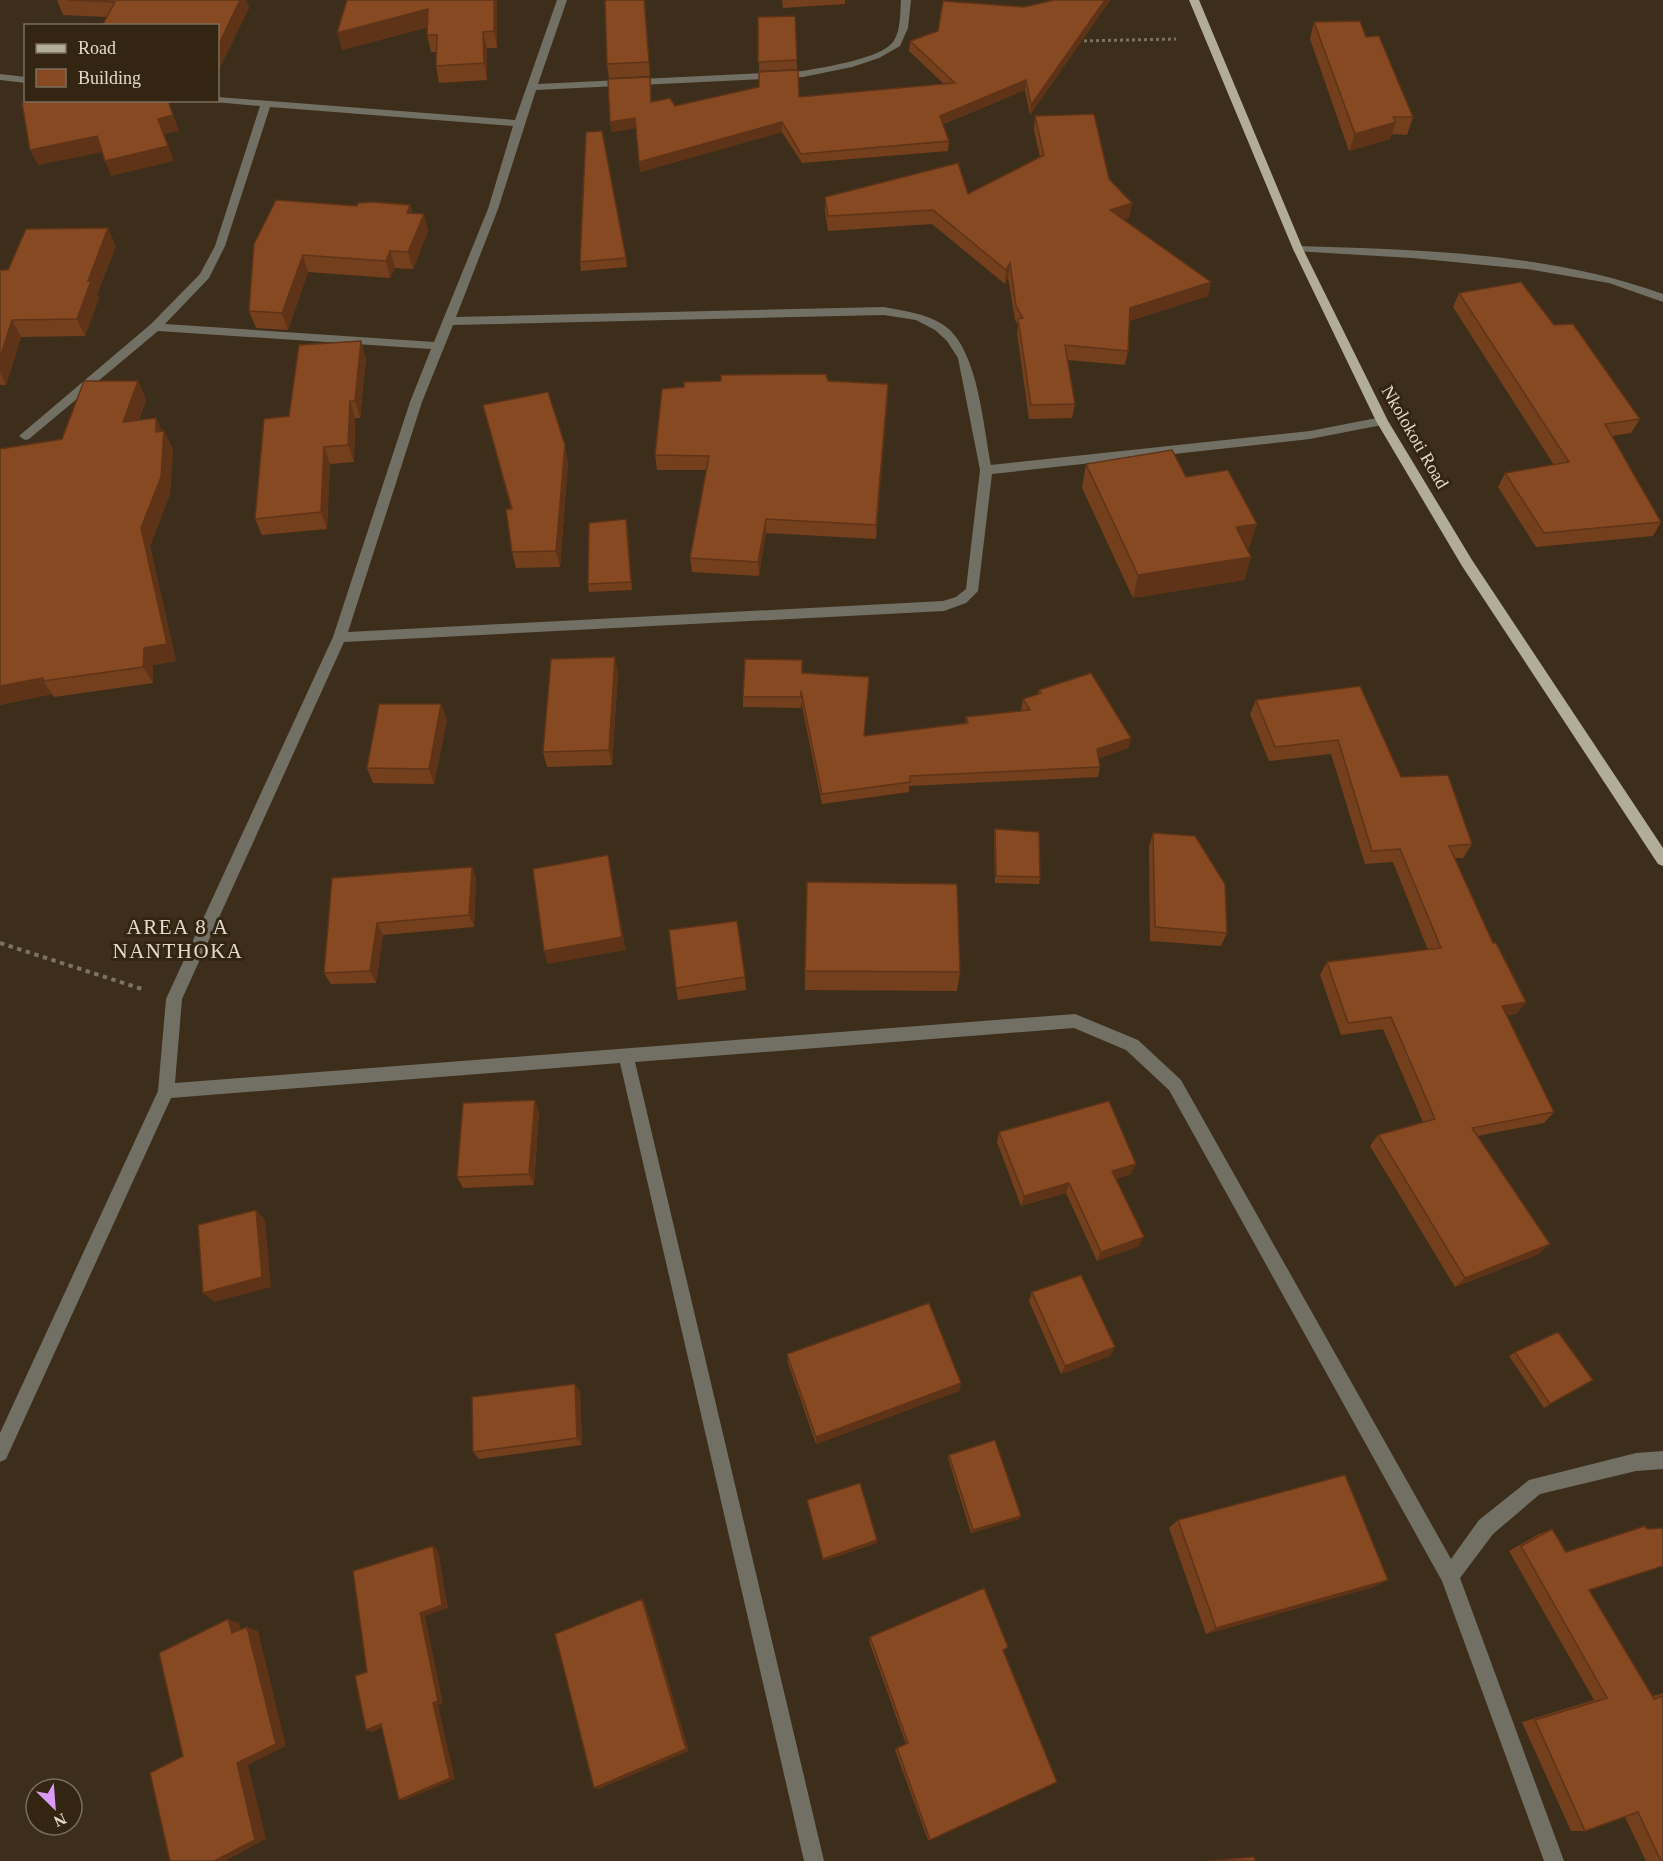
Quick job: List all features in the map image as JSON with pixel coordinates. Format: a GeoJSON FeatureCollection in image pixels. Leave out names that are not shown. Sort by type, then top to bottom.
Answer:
{"type":"FeatureCollection","features":[{"type":"Feature","properties":{"kind":"main road","name":"Nkolokoti Road"},"geometry":{"type":"LineString","coordinates":[[1194,0],[1298,249],[1382,421],[1467,563],[1663,860]]}},
{"type":"Feature","properties":{"kind":"street"},"geometry":{"type":"LineString","coordinates":[[0,1453],[166,1091],[174,999],[340,637],[416,402],[493,209],[519,123],[562,0]]}},
{"type":"Feature","properties":{"kind":"street"},"geometry":{"type":"LineString","coordinates":[[532,87],[803,74],[829,69],[870,59],[897,44],[903,27],[906,0]]}},
{"type":"Feature","properties":{"kind":"street"},"geometry":{"type":"LineString","coordinates":[[0,77],[24,80]]}},
{"type":"Feature","properties":{"kind":"street"},"geometry":{"type":"LineString","coordinates":[[219,100],[519,123]]}},
{"type":"Feature","properties":{"kind":"street"},"geometry":{"type":"LineString","coordinates":[[25,436],[155,327],[205,276],[220,246],[266,105]]}},
{"type":"Feature","properties":{"kind":"street"},"geometry":{"type":"LineString","coordinates":[[1298,249],[1404,252],[1520,266],[1604,279],[1663,298]]}},
{"type":"Feature","properties":{"kind":"street"},"geometry":{"type":"LineString","coordinates":[[340,637],[944,606],[961,600],[972,591],[986,470],[964,358],[951,338],[919,317],[884,311],[450,321]]}},
{"type":"Feature","properties":{"kind":"street"},"geometry":{"type":"LineString","coordinates":[[155,327],[438,346]]}},
{"type":"Feature","properties":{"kind":"street"},"geometry":{"type":"LineString","coordinates":[[986,470],[1310,435],[1382,421]]}},
{"type":"Feature","properties":{"kind":"street"},"geometry":{"type":"LineString","coordinates":[[166,1091],[1075,1021],[1132,1046],[1175,1085],[1450,1576],[1554,1861]]}},
{"type":"Feature","properties":{"kind":"street"},"geometry":{"type":"LineString","coordinates":[[626,1056],[814,1861]]}},
{"type":"Feature","properties":{"kind":"street"},"geometry":{"type":"LineString","coordinates":[[1450,1576],[1486,1527],[1535,1486],[1636,1462],[1663,1460]]}},
{"type":"Feature","properties":{"kind":"path"},"geometry":{"type":"LineString","coordinates":[[1077,41],[1209,39]]}},
{"type":"Feature","properties":{"kind":"path"},"geometry":{"type":"LineString","coordinates":[[0,943],[174,999]]}},
{"type":"Feature","properties":{"kind":"building"},"geometry":{"type":"Polygon","coordinates":[[[69,0],[240,0],[219,44],[219,24],[103,24],[115,2],[69,0]]]}},
{"type":"Feature","properties":{"kind":"building"},"geometry":{"type":"Polygon","coordinates":[[[347,0],[494,0],[494,31],[483,32],[484,63],[436,66],[437,35],[427,35],[428,9],[337,33],[347,0]]]}},
{"type":"Feature","properties":{"kind":"building"},"geometry":{"type":"Polygon","coordinates":[[[605,0],[644,0],[649,62],[607,64],[605,0]]]}},
{"type":"Feature","properties":{"kind":"building"},"geometry":{"type":"Polygon","coordinates":[[[1054,0],[1105,0],[1031,105],[1026,80],[940,116],[949,141],[801,154],[782,122],[639,162],[635,118],[610,122],[608,79],[650,77],[651,102],[670,98],[675,106],[759,87],[759,72],[798,70],[799,97],[955,83],[910,41],[938,31],[943,1],[1024,7],[1054,0]]]}},
{"type":"Feature","properties":{"kind":"building"},"geometry":{"type":"Polygon","coordinates":[[[795,16],[797,60],[758,62],[758,17],[795,16]]]}},
{"type":"Feature","properties":{"kind":"building"},"geometry":{"type":"Polygon","coordinates":[[[1360,21],[1366,37],[1379,36],[1413,117],[1393,117],[1396,122],[1355,134],[1314,22],[1360,21]]]}},
{"type":"Feature","properties":{"kind":"building"},"geometry":{"type":"Polygon","coordinates":[[[169,102],[173,115],[158,119],[168,146],[105,161],[97,136],[30,150],[22,103],[169,102]]]}},
{"type":"Feature","properties":{"kind":"building"},"geometry":{"type":"Polygon","coordinates":[[[1094,114],[1109,179],[1132,203],[1110,210],[1211,282],[1130,308],[1128,351],[1065,345],[1075,404],[1031,405],[1018,319],[1023,318],[1016,306],[1010,263],[1006,270],[933,210],[828,216],[825,197],[958,163],[968,194],[1044,155],[1035,116],[1094,114]]]}},
{"type":"Feature","properties":{"kind":"building"},"geometry":{"type":"Polygon","coordinates":[[[602,131],[626,258],[580,262],[586,132],[602,131]]]}},
{"type":"Feature","properties":{"kind":"building"},"geometry":{"type":"Polygon","coordinates":[[[276,200],[357,206],[358,203],[373,202],[410,205],[407,213],[424,214],[408,252],[390,251],[386,261],[303,255],[282,313],[249,311],[254,244],[276,200]]]}},
{"type":"Feature","properties":{"kind":"building"},"geometry":{"type":"Polygon","coordinates":[[[108,228],[88,281],[91,281],[77,319],[12,320],[0,358],[0,270],[8,270],[26,229],[108,228]]]}},
{"type":"Feature","properties":{"kind":"building"},"geometry":{"type":"Polygon","coordinates":[[[1521,282],[1554,325],[1573,324],[1640,419],[1605,424],[1661,522],[1544,533],[1505,473],[1569,462],[1459,293],[1521,282]]]}},
{"type":"Feature","properties":{"kind":"building"},"geometry":{"type":"Polygon","coordinates":[[[361,341],[355,401],[350,401],[348,445],[324,447],[321,512],[255,519],[264,419],[289,416],[299,345],[361,341]]]}},
{"type":"Feature","properties":{"kind":"building"},"geometry":{"type":"Polygon","coordinates":[[[826,374],[828,381],[888,384],[876,525],[766,519],[758,562],[690,558],[709,456],[655,455],[662,389],[684,387],[684,382],[721,381],[721,375],[826,374]]]}},
{"type":"Feature","properties":{"kind":"building"},"geometry":{"type":"Polygon","coordinates":[[[84,381],[138,381],[123,422],[156,418],[156,432],[164,431],[161,477],[141,528],[167,644],[144,648],[143,667],[43,681],[43,678],[0,686],[0,449],[62,439],[84,381]]]}},
{"type":"Feature","properties":{"kind":"building"},"geometry":{"type":"Polygon","coordinates":[[[548,392],[565,445],[556,551],[512,552],[506,509],[512,509],[483,405],[548,392]]]}},
{"type":"Feature","properties":{"kind":"building"},"geometry":{"type":"Polygon","coordinates":[[[1172,450],[1186,477],[1228,470],[1257,524],[1236,527],[1251,557],[1138,575],[1086,464],[1172,450]]]}},
{"type":"Feature","properties":{"kind":"building"},"geometry":{"type":"Polygon","coordinates":[[[626,519],[631,582],[588,584],[589,523],[626,519]]]}},
{"type":"Feature","properties":{"kind":"building"},"geometry":{"type":"Polygon","coordinates":[[[615,657],[609,750],[543,752],[551,659],[615,657]]]}},
{"type":"Feature","properties":{"kind":"building"},"geometry":{"type":"Polygon","coordinates":[[[745,659],[802,660],[802,673],[869,677],[864,736],[968,723],[966,717],[1030,710],[1023,699],[1041,693],[1039,690],[1091,673],[1131,738],[1097,749],[1100,767],[910,776],[910,782],[822,794],[801,691],[801,697],[743,697],[745,659]]]}},
{"type":"Feature","properties":{"kind":"building"},"geometry":{"type":"Polygon","coordinates":[[[1360,686],[1401,777],[1448,775],[1472,844],[1449,846],[1493,943],[1496,943],[1526,1002],[1502,1006],[1554,1112],[1472,1128],[1550,1244],[1465,1278],[1378,1135],[1435,1119],[1391,1017],[1348,1023],[1327,962],[1441,948],[1400,849],[1372,851],[1338,740],[1275,747],[1256,700],[1360,686]]]}},
{"type":"Feature","properties":{"kind":"building"},"geometry":{"type":"Polygon","coordinates":[[[379,704],[441,704],[429,769],[367,768],[379,704]]]}},
{"type":"Feature","properties":{"kind":"building"},"geometry":{"type":"Polygon","coordinates":[[[995,829],[1039,832],[1040,877],[996,876],[995,829]]]}},
{"type":"Feature","properties":{"kind":"building"},"geometry":{"type":"Polygon","coordinates":[[[1153,833],[1195,836],[1225,884],[1227,933],[1155,927],[1153,833]]]}},
{"type":"Feature","properties":{"kind":"building"},"geometry":{"type":"Polygon","coordinates":[[[608,855],[622,937],[544,951],[533,869],[608,855]]]}},
{"type":"Feature","properties":{"kind":"building"},"geometry":{"type":"Polygon","coordinates":[[[472,867],[469,915],[377,923],[370,971],[324,973],[332,878],[472,867]]]}},
{"type":"Feature","properties":{"kind":"building"},"geometry":{"type":"Polygon","coordinates":[[[807,882],[957,884],[960,972],[805,971],[807,882]]]}},
{"type":"Feature","properties":{"kind":"building"},"geometry":{"type":"Polygon","coordinates":[[[737,921],[745,977],[676,988],[669,930],[737,921]]]}},
{"type":"Feature","properties":{"kind":"building"},"geometry":{"type":"Polygon","coordinates":[[[535,1100],[529,1174],[457,1177],[463,1103],[535,1100]]]}},
{"type":"Feature","properties":{"kind":"building"},"geometry":{"type":"Polygon","coordinates":[[[1109,1101],[1136,1164],[1112,1171],[1144,1237],[1101,1252],[1069,1183],[1024,1196],[999,1132],[1109,1101]]]}},
{"type":"Feature","properties":{"kind":"building"},"geometry":{"type":"Polygon","coordinates":[[[256,1210],[262,1277],[203,1293],[198,1225],[256,1210]]]}},
{"type":"Feature","properties":{"kind":"building"},"geometry":{"type":"Polygon","coordinates":[[[1081,1275],[1115,1347],[1065,1366],[1032,1292],[1081,1275]]]}},
{"type":"Feature","properties":{"kind":"building"},"geometry":{"type":"Polygon","coordinates":[[[929,1303],[961,1383],[816,1437],[787,1354],[929,1303]]]}},
{"type":"Feature","properties":{"kind":"building"},"geometry":{"type":"Polygon","coordinates":[[[1558,1332],[1593,1380],[1550,1404],[1515,1352],[1558,1332]]]}},
{"type":"Feature","properties":{"kind":"building"},"geometry":{"type":"Polygon","coordinates":[[[575,1384],[577,1438],[473,1452],[472,1397],[575,1384]]]}},
{"type":"Feature","properties":{"kind":"building"},"geometry":{"type":"Polygon","coordinates":[[[995,1440],[1021,1516],[973,1530],[949,1455],[995,1440]]]}},
{"type":"Feature","properties":{"kind":"building"},"geometry":{"type":"Polygon","coordinates":[[[1345,1475],[1388,1580],[1216,1628],[1178,1520],[1345,1475]]]}},
{"type":"Feature","properties":{"kind":"building"},"geometry":{"type":"Polygon","coordinates":[[[860,1483],[877,1540],[823,1559],[807,1500],[860,1483]]]}},
{"type":"Feature","properties":{"kind":"building"},"geometry":{"type":"Polygon","coordinates":[[[1645,1526],[1647,1529],[1663,1528],[1663,1566],[1589,1590],[1654,1699],[1663,1696],[1663,1861],[1638,1812],[1585,1831],[1535,1720],[1607,1698],[1521,1546],[1552,1529],[1566,1552],[1645,1526]]]}},
{"type":"Feature","properties":{"kind":"building"},"geometry":{"type":"Polygon","coordinates":[[[433,1546],[442,1605],[420,1613],[438,1701],[433,1703],[450,1778],[399,1800],[381,1724],[366,1730],[355,1676],[367,1672],[353,1571],[433,1546]]]}},
{"type":"Feature","properties":{"kind":"building"},"geometry":{"type":"Polygon","coordinates":[[[984,1588],[1008,1647],[1003,1650],[1057,1782],[930,1840],[897,1748],[908,1743],[870,1637],[984,1588]]]}},
{"type":"Feature","properties":{"kind":"building"},"geometry":{"type":"Polygon","coordinates":[[[642,1599],[686,1749],[594,1788],[555,1634],[642,1599]]]}},
{"type":"Feature","properties":{"kind":"building"},"geometry":{"type":"Polygon","coordinates":[[[228,1619],[232,1633],[247,1627],[276,1744],[237,1763],[255,1840],[214,1861],[170,1861],[150,1773],[183,1756],[159,1653],[228,1619]]]}},
{"type":"Feature","properties":{"kind":"building"},"geometry":{"type":"Polygon","coordinates":[[[1254,1857],[1255,1861],[1207,1861],[1254,1857]]]}},
{"type":"Feature","properties":{"kind":"district","name":"AREA 8 A NANTHOKA"},"geometry":{"type":"Point","coordinates":[178,939]}}]}
